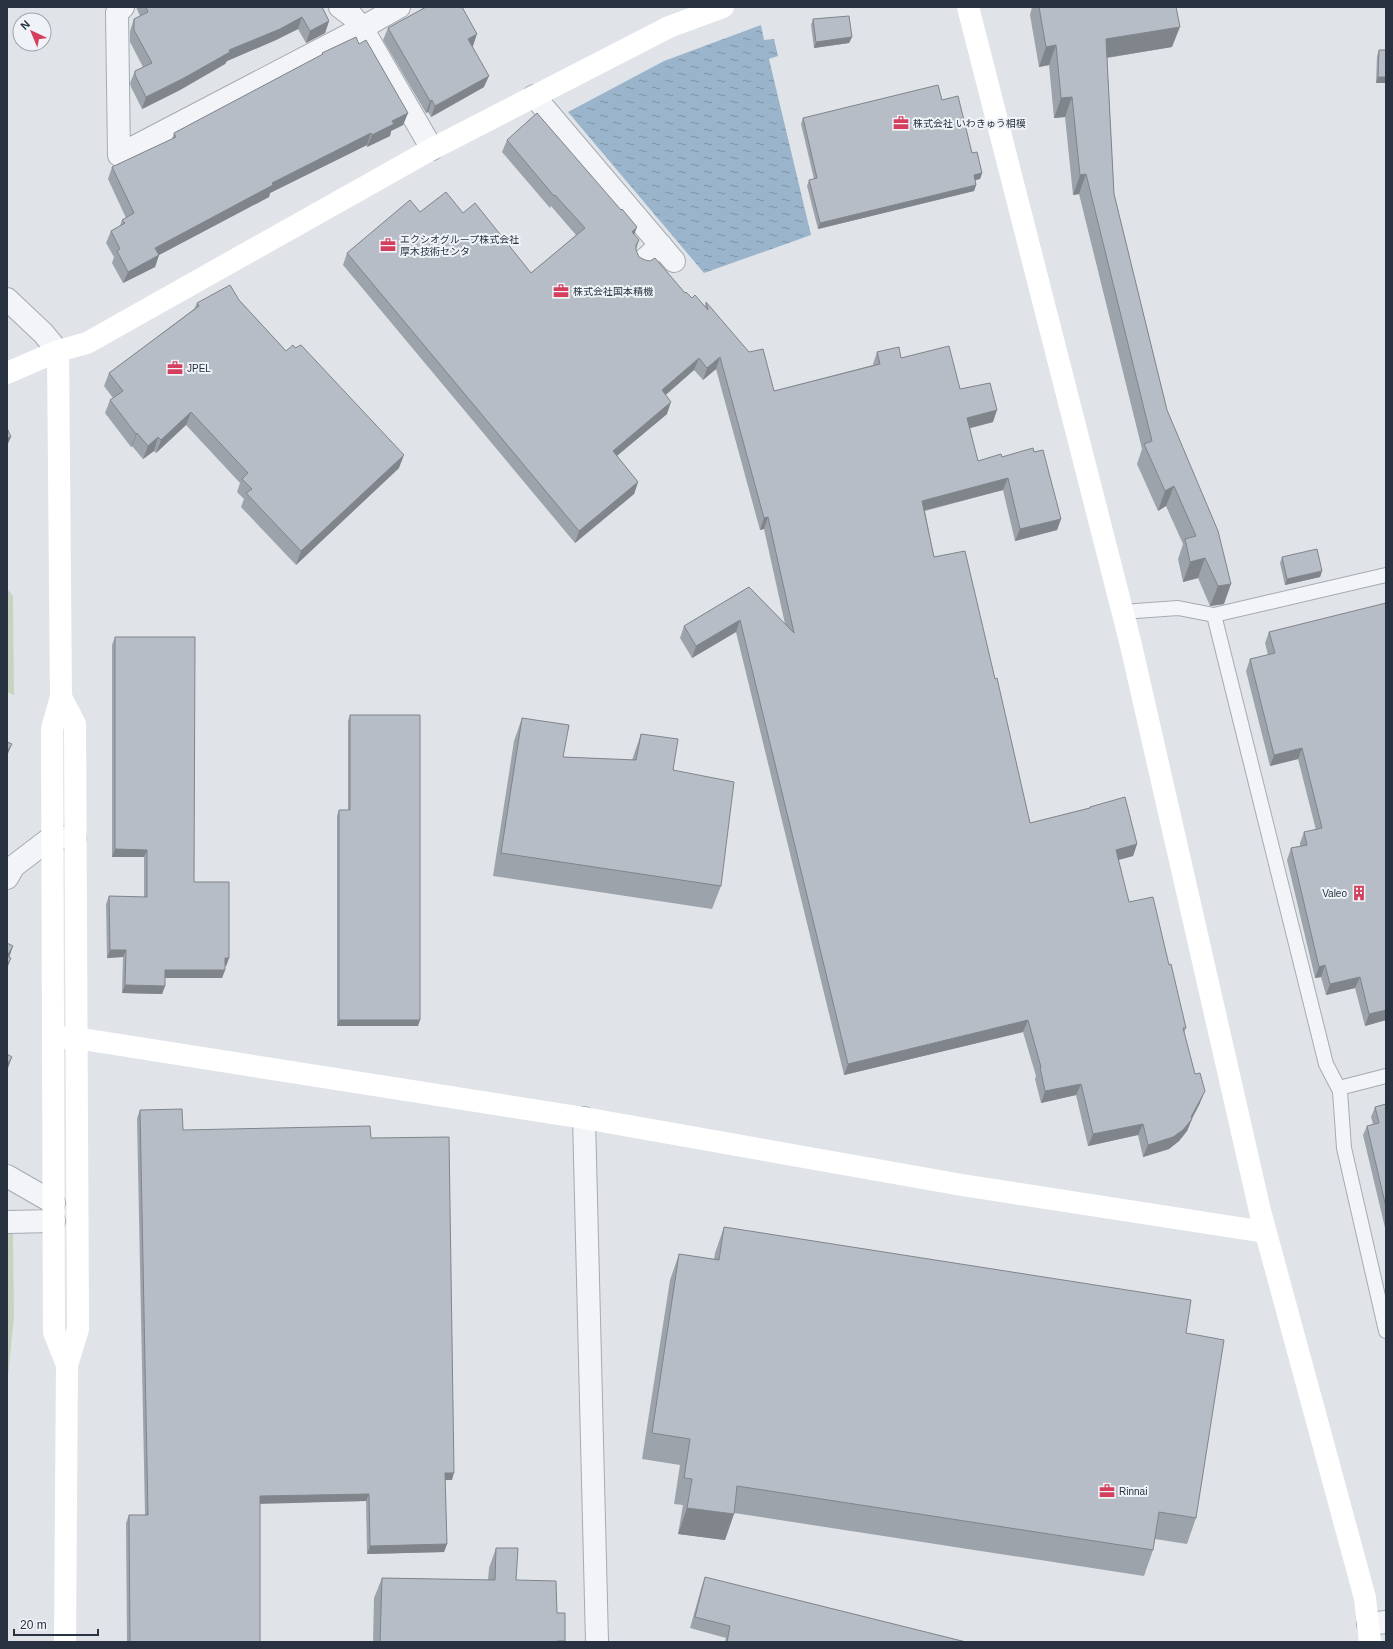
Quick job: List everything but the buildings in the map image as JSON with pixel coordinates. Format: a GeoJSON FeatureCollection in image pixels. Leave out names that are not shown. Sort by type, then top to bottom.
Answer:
{"type":"FeatureCollection","features":[{"type":"Feature","properties":{"kind":"street"},"geometry":{"type":"LineString","coordinates":[[123,7],[117,13],[119,155],[362,28],[399,7]]}},
{"type":"Feature","properties":{"kind":"street"},"geometry":{"type":"LineString","coordinates":[[340,7],[352,16],[362,28],[432,149]]}},
{"type":"Feature","properties":{"kind":"street"},"geometry":{"type":"LineString","coordinates":[[7,373],[58,351],[87,343],[432,149],[669,27],[723,7]]}},
{"type":"Feature","properties":{"kind":"street"},"geometry":{"type":"LineString","coordinates":[[968,7],[1122,612],[1265,1232],[1365,1598],[1375,1629]]}},
{"type":"Feature","properties":{"kind":"street"},"geometry":{"type":"LineString","coordinates":[[534,96],[668,253],[644,260]]}},
{"type":"Feature","properties":{"kind":"street"},"geometry":{"type":"LineString","coordinates":[[7,299],[58,351],[61,697],[52,729],[54,1332],[67,1365]]}},
{"type":"Feature","properties":{"kind":"street"},"geometry":{"type":"LineString","coordinates":[[61,697],[75,724],[78,1329],[67,1365],[65,1642]]}},
{"type":"Feature","properties":{"kind":"street"},"geometry":{"type":"LineString","coordinates":[[7,878],[14,866],[52,837],[75,838]]}},
{"type":"Feature","properties":{"kind":"street"},"geometry":{"type":"LineString","coordinates":[[53,1037],[76,1038],[584,1118],[962,1185],[1265,1232]]}},
{"type":"Feature","properties":{"kind":"street"},"geometry":{"type":"LineString","coordinates":[[584,1118],[597,1642]]}},
{"type":"Feature","properties":{"kind":"street"},"geometry":{"type":"LineString","coordinates":[[7,1176],[54,1212]]}},
{"type":"Feature","properties":{"kind":"street"},"geometry":{"type":"LineString","coordinates":[[7,1222],[54,1212]]}},
{"type":"Feature","properties":{"kind":"lane"},"geometry":{"type":"LineString","coordinates":[[1122,612],[1178,608],[1214,615],[1386,574]]}},
{"type":"Feature","properties":{"kind":"lane"},"geometry":{"type":"LineString","coordinates":[[1214,615],[1326,1064],[1340,1091],[1344,1148],[1386,1331]]}},
{"type":"Feature","properties":{"kind":"lane"},"geometry":{"type":"LineString","coordinates":[[1339,1088],[1386,1076]]}},
{"type":"Feature","properties":{"kind":"green space"},"geometry":{"type":"Polygon","coordinates":[[[7,589],[13,596],[14,695],[7,692],[7,589]]]}},
{"type":"Feature","properties":{"kind":"green space"},"geometry":{"type":"Polygon","coordinates":[[[7,1234],[13,1234],[14,1316],[7,1387],[7,1234]]]}},
{"type":"Feature","properties":{"kind":"water"},"geometry":{"type":"Polygon","coordinates":[[[761,25],[764,40],[774,39],[778,56],[769,59],[811,235],[704,273],[568,112],[664,61],[761,25]]]}},
{"type":"Feature","properties":{"kind":"place","name":"株式会社 いわきゅう相模"},"geometry":{"type":"Point","coordinates":[901,123]}},
{"type":"Feature","properties":{"kind":"place","name":"エクシオグループ株式会社 厚木技術センタ"},"geometry":{"type":"Point","coordinates":[388,245]}},
{"type":"Feature","properties":{"kind":"place","name":"株式会社国本精機"},"geometry":{"type":"Point","coordinates":[561,291]}},
{"type":"Feature","properties":{"kind":"place","name":"JPEL"},"geometry":{"type":"Point","coordinates":[175,368]}},
{"type":"Feature","properties":{"kind":"place","name":"Valeo"},"geometry":{"type":"Point","coordinates":[1359,893]}},
{"type":"Feature","properties":{"kind":"place","name":"Rinnai"},"geometry":{"type":"Point","coordinates":[1107,1491]}}]}
